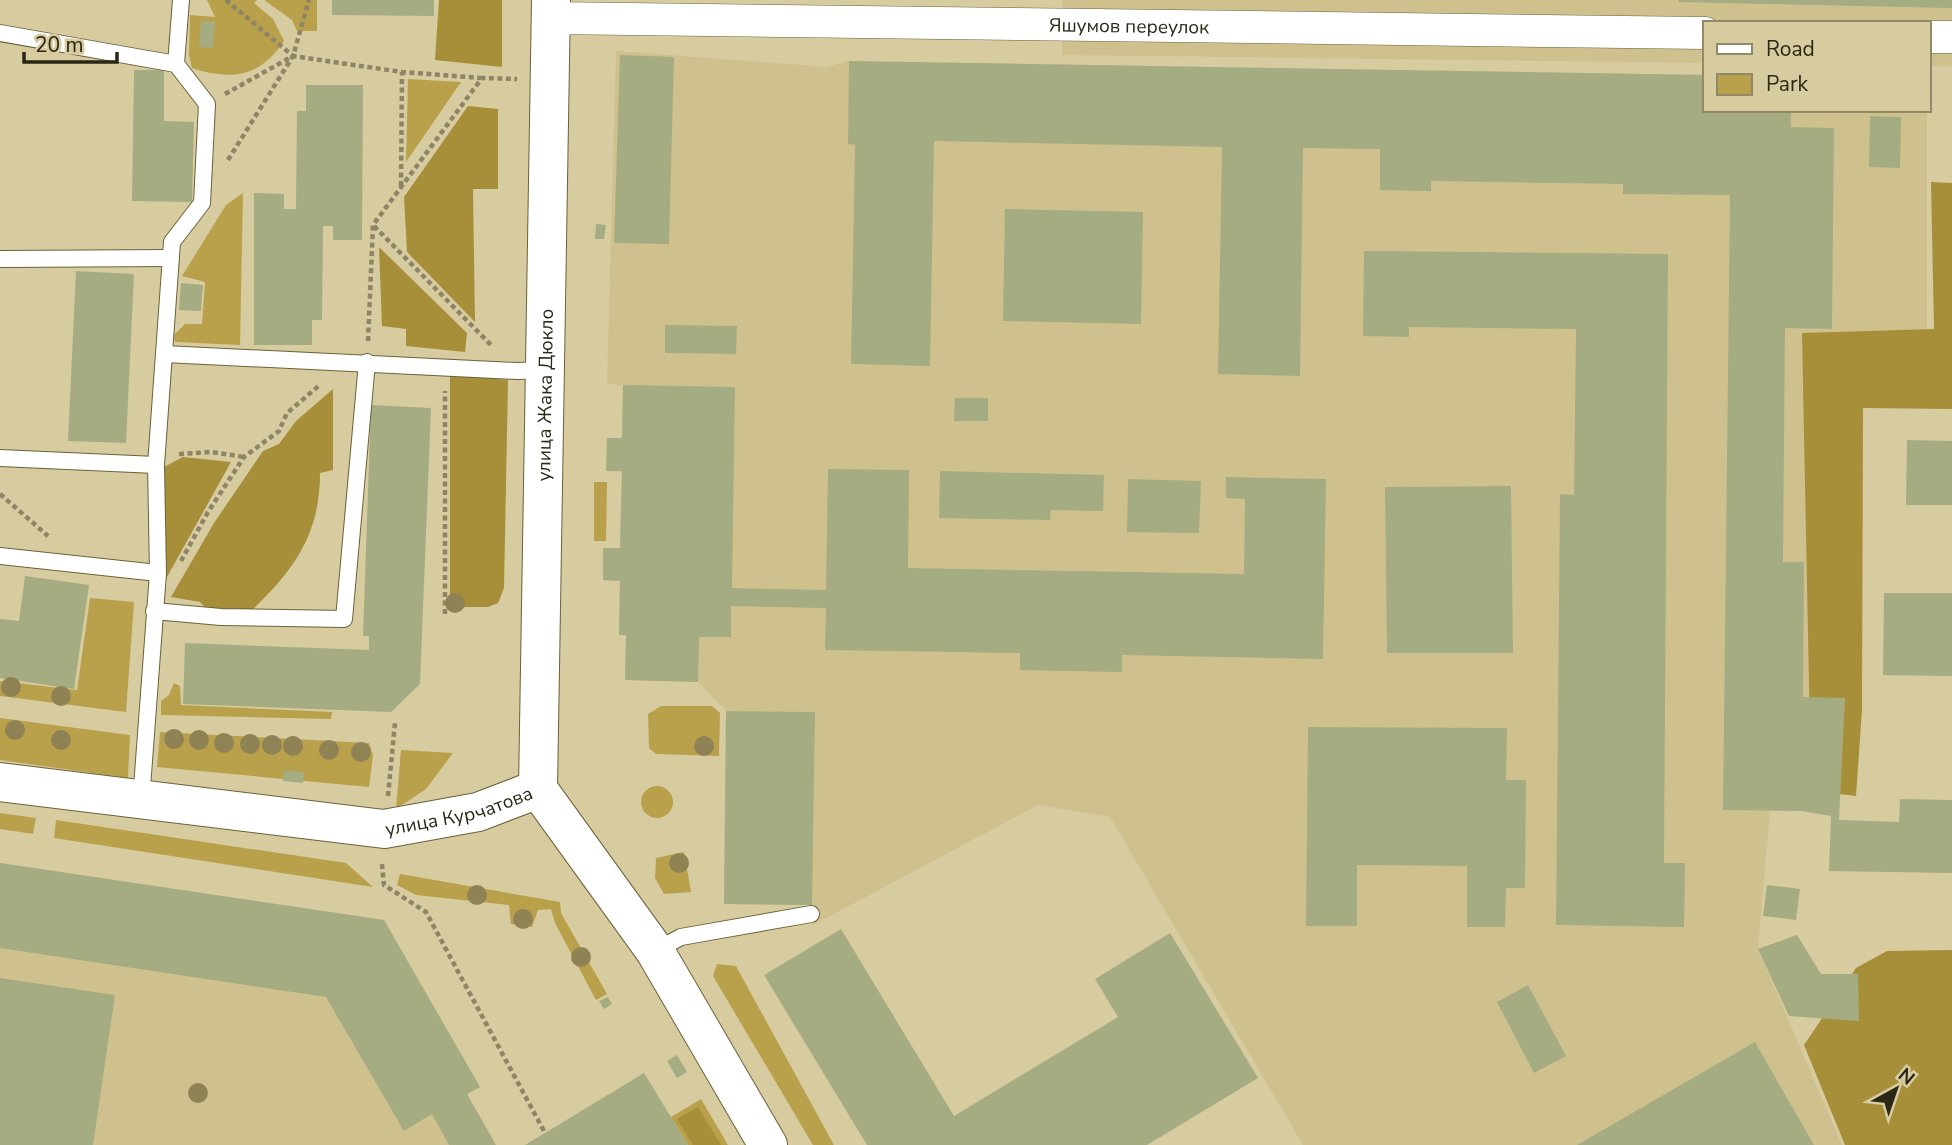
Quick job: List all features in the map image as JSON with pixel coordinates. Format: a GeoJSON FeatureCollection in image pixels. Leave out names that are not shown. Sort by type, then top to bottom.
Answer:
{"type":"FeatureCollection","features":[{"type":"Feature","properties":{"kind":"street","name":"Яшумов переулок"},"geometry":{"type":"LineString","coordinates":[[551,9],[708,10],[1703,33]]}},
{"type":"Feature","properties":{"kind":"street","name":"улица Жака Дюкло"},"geometry":{"type":"LineString","coordinates":[[538,789],[531,370],[550,81],[551,9]]}},
{"type":"Feature","properties":{"kind":"street"},"geometry":{"type":"LineString","coordinates":[[1931,37],[1952,37]]}},
{"type":"Feature","properties":{"kind":"street","name":"улица Курчатова"},"geometry":{"type":"LineString","coordinates":[[0,782],[384,829],[478,812],[538,789],[655,951],[768,1145]]}},
{"type":"Feature","properties":{"kind":"lane"},"geometry":{"type":"LineString","coordinates":[[141,801],[158,573],[156,465],[170,258],[172,242],[202,203],[206,104],[176,64],[181,0]]}},
{"type":"Feature","properties":{"kind":"lane"},"geometry":{"type":"LineString","coordinates":[[0,33],[176,64]]}},
{"type":"Feature","properties":{"kind":"lane"},"geometry":{"type":"LineString","coordinates":[[0,259],[170,258]]}},
{"type":"Feature","properties":{"kind":"lane"},"geometry":{"type":"LineString","coordinates":[[164,354],[531,370]]}},
{"type":"Feature","properties":{"kind":"lane"},"geometry":{"type":"LineString","coordinates":[[154,611],[221,617],[344,619],[367,362]]}},
{"type":"Feature","properties":{"kind":"lane"},"geometry":{"type":"LineString","coordinates":[[0,458],[156,465]]}},
{"type":"Feature","properties":{"kind":"lane"},"geometry":{"type":"LineString","coordinates":[[0,556],[158,573]]}},
{"type":"Feature","properties":{"kind":"lane"},"geometry":{"type":"LineString","coordinates":[[655,951],[681,937],[811,914]]}},
{"type":"Feature","properties":{"kind":"path"},"geometry":{"type":"LineString","coordinates":[[226,0],[293,56],[402,72],[550,81]]}},
{"type":"Feature","properties":{"kind":"path"},"geometry":{"type":"LineString","coordinates":[[202,203],[293,56],[309,0]]}},
{"type":"Feature","properties":{"kind":"path"},"geometry":{"type":"LineString","coordinates":[[206,104],[293,56]]}},
{"type":"Feature","properties":{"kind":"path"},"geometry":{"type":"LineString","coordinates":[[401,186],[402,72]]}},
{"type":"Feature","properties":{"kind":"path"},"geometry":{"type":"LineString","coordinates":[[154,611],[208,512],[244,457],[279,431],[287,413],[321,384],[367,362],[373,225],[482,78]]}},
{"type":"Feature","properties":{"kind":"path"},"geometry":{"type":"LineString","coordinates":[[373,225],[531,370]]}},
{"type":"Feature","properties":{"kind":"path"},"geometry":{"type":"LineString","coordinates":[[445,614],[446,367]]}},
{"type":"Feature","properties":{"kind":"path"},"geometry":{"type":"LineString","coordinates":[[156,465],[179,454],[211,452],[244,457]]}},
{"type":"Feature","properties":{"kind":"path"},"geometry":{"type":"LineString","coordinates":[[0,494],[80,565]]}},
{"type":"Feature","properties":{"kind":"path"},"geometry":{"type":"LineString","coordinates":[[388,799],[395,723]]}},
{"type":"Feature","properties":{"kind":"path"},"geometry":{"type":"LineString","coordinates":[[382,864],[384,885],[426,912],[545,1133]]}},
{"type":"Feature","properties":{"kind":"shaded area"},"geometry":{"type":"Polygon","coordinates":[[[439,0],[502,0],[502,67],[435,60],[439,0]]]}},
{"type":"Feature","properties":{"kind":"shaded area"},"geometry":{"type":"Polygon","coordinates":[[[1062,0],[1952,0],[1952,66],[1931,66],[1931,21],[1703,21],[1703,63],[1062,55],[1062,0]]]}},
{"type":"Feature","properties":{"kind":"shaded area"},"geometry":{"type":"Polygon","coordinates":[[[616,51],[826,67],[849,61],[1703,75],[1703,112],[1927,112],[1927,332],[1838,333],[1845,698],[1770,810],[1758,949],[1842,1145],[1303,1145],[1110,817],[1038,805],[813,925],[812,905],[724,904],[726,711],[698,682],[625,680],[626,636],[619,635],[620,581],[603,580],[603,548],[620,548],[622,472],[606,471],[607,438],[622,438],[623,386],[607,383],[616,51]]]}},
{"type":"Feature","properties":{"kind":"shaded area"},"geometry":{"type":"Polygon","coordinates":[[[468,106],[498,109],[498,189],[473,189],[475,322],[407,252],[404,197],[468,106]]]}},
{"type":"Feature","properties":{"kind":"shaded area"},"geometry":{"type":"Polygon","coordinates":[[[1931,182],[1952,183],[1952,409],[1863,408],[1862,710],[1856,796],[1831,793],[1810,735],[1802,333],[1934,329],[1931,182]]]}},
{"type":"Feature","properties":{"kind":"shaded area"},"geometry":{"type":"Polygon","coordinates":[[[379,247],[467,333],[465,352],[406,346],[406,329],[382,326],[379,247]]]}},
{"type":"Feature","properties":{"kind":"shaded area"},"geometry":{"type":"Polygon","coordinates":[[[450,375],[508,380],[504,588],[498,603],[488,607],[450,607],[450,375]]]}},
{"type":"Feature","properties":{"kind":"shaded area"},"geometry":{"type":"Polygon","coordinates":[[[333,389],[333,470],[320,473],[315,516],[301,551],[291,567],[249,613],[209,612],[200,602],[171,597],[214,523],[263,451],[279,444],[296,421],[333,389]]]}},
{"type":"Feature","properties":{"kind":"shaded area"},"geometry":{"type":"Polygon","coordinates":[[[183,457],[231,462],[162,586],[162,468],[183,457]]]}},
{"type":"Feature","properties":{"kind":"shaded area"},"geometry":{"type":"Polygon","coordinates":[[[0,863],[384,920],[480,1087],[467,1095],[496,1145],[0,1145],[0,863]]]}},
{"type":"Feature","properties":{"kind":"shaded area"},"geometry":{"type":"Polygon","coordinates":[[[1952,950],[1952,1145],[1845,1145],[1804,1045],[1856,968],[1887,951],[1952,950]]]}},
{"type":"Feature","properties":{"kind":"shaded area"},"geometry":{"type":"Polygon","coordinates":[[[698,1107],[721,1145],[693,1145],[677,1119],[698,1107]]]}},
{"type":"Feature","properties":{"kind":"green space"},"geometry":{"type":"Polygon","coordinates":[[[207,0],[257,0],[254,3],[273,19],[284,41],[265,62],[244,73],[219,74],[192,68],[189,55],[190,15],[215,17],[207,0]]]}},
{"type":"Feature","properties":{"kind":"green space"},"geometry":{"type":"Polygon","coordinates":[[[264,0],[317,0],[317,31],[297,31],[292,20],[264,0]]]}},
{"type":"Feature","properties":{"kind":"green space"},"geometry":{"type":"Polygon","coordinates":[[[408,79],[461,82],[406,162],[408,79]]]}},
{"type":"Feature","properties":{"kind":"green space"},"geometry":{"type":"Polygon","coordinates":[[[243,193],[240,345],[175,342],[174,335],[185,324],[202,324],[205,282],[182,276],[226,205],[243,193]]]}},
{"type":"Feature","properties":{"kind":"green space"},"geometry":{"type":"Polygon","coordinates":[[[594,482],[607,482],[606,541],[594,541],[594,482]]]}},
{"type":"Feature","properties":{"kind":"green space"},"geometry":{"type":"Polygon","coordinates":[[[90,598],[134,602],[126,712],[0,696],[0,681],[77,690],[90,598]]]}},
{"type":"Feature","properties":{"kind":"green space"},"geometry":{"type":"Polygon","coordinates":[[[174,683],[180,686],[181,705],[332,712],[331,719],[161,715],[161,701],[169,695],[174,683]]]}},
{"type":"Feature","properties":{"kind":"green space"},"geometry":{"type":"Polygon","coordinates":[[[661,706],[712,706],[720,713],[719,756],[656,754],[649,748],[648,714],[661,706]]]}},
{"type":"Feature","properties":{"kind":"green space"},"geometry":{"type":"Polygon","coordinates":[[[0,718],[130,735],[128,778],[0,760],[0,718]]]}},
{"type":"Feature","properties":{"kind":"green space"},"geometry":{"type":"Polygon","coordinates":[[[160,732],[369,743],[373,755],[369,787],[157,767],[160,732]]]}},
{"type":"Feature","properties":{"kind":"green space"},"geometry":{"type":"Polygon","coordinates":[[[401,750],[453,753],[426,789],[396,809],[401,750]]]}},
{"type":"Feature","properties":{"kind":"green space"},"geometry":{"type":"Polygon","coordinates":[[[657,786],[668,791],[673,802],[668,813],[657,818],[646,813],[641,802],[646,791],[657,786]]]}},
{"type":"Feature","properties":{"kind":"green space"},"geometry":{"type":"Polygon","coordinates":[[[0,813],[36,818],[33,834],[0,829],[0,813]]]}},
{"type":"Feature","properties":{"kind":"green space"},"geometry":{"type":"Polygon","coordinates":[[[56,820],[346,863],[373,887],[54,838],[56,820]]]}},
{"type":"Feature","properties":{"kind":"green space"},"geometry":{"type":"Polygon","coordinates":[[[684,852],[691,892],[664,894],[655,878],[656,858],[684,852]]]}},
{"type":"Feature","properties":{"kind":"green space"},"geometry":{"type":"Polygon","coordinates":[[[400,874],[560,902],[561,913],[607,994],[596,1000],[555,923],[551,909],[538,910],[532,927],[511,924],[509,905],[416,895],[397,885],[400,874]]]}},
{"type":"Feature","properties":{"kind":"green space"},"geometry":{"type":"Polygon","coordinates":[[[717,964],[736,966],[834,1145],[813,1145],[713,976],[717,964]]]}},
{"type":"Feature","properties":{"kind":"green space"},"geometry":{"type":"Polygon","coordinates":[[[701,1099],[728,1145],[688,1145],[671,1117],[701,1099]]]}},
{"type":"Feature","properties":{"kind":"building"},"geometry":{"type":"Polygon","coordinates":[[[332,0],[434,0],[434,16],[332,15],[332,0]]]}},
{"type":"Feature","properties":{"kind":"building"},"geometry":{"type":"Polygon","coordinates":[[[1952,0],[1952,8],[1679,2],[1952,0]]]}},
{"type":"Feature","properties":{"kind":"building"},"geometry":{"type":"Polygon","coordinates":[[[201,21],[215,22],[213,48],[199,47],[201,21]]]}},
{"type":"Feature","properties":{"kind":"building"},"geometry":{"type":"Polygon","coordinates":[[[620,55],[674,57],[669,244],[614,243],[620,55]]]}},
{"type":"Feature","properties":{"kind":"building"},"geometry":{"type":"Polygon","coordinates":[[[849,61],[1703,75],[1703,112],[1791,112],[1791,127],[1834,128],[1832,329],[1785,328],[1783,562],[1804,562],[1803,697],[1845,698],[1839,820],[1899,822],[1900,799],[1952,800],[1952,873],[1829,871],[1831,816],[1801,811],[1723,810],[1730,195],[1623,194],[1623,184],[1431,181],[1431,191],[1380,190],[1380,149],[1303,148],[1300,376],[1218,374],[1222,147],[934,141],[930,366],[851,364],[855,145],[848,144],[849,61]]]}},
{"type":"Feature","properties":{"kind":"building"},"geometry":{"type":"Polygon","coordinates":[[[134,70],[164,70],[164,121],[194,122],[192,202],[132,201],[134,70]]]}},
{"type":"Feature","properties":{"kind":"building"},"geometry":{"type":"Polygon","coordinates":[[[306,85],[363,85],[362,240],[333,240],[333,226],[323,226],[322,320],[312,320],[312,345],[254,345],[254,193],[284,194],[284,209],[296,209],[297,111],[306,111],[306,85]]]}},
{"type":"Feature","properties":{"kind":"building"},"geometry":{"type":"Polygon","coordinates":[[[1870,116],[1901,117],[1900,168],[1869,167],[1870,116]]]}},
{"type":"Feature","properties":{"kind":"building"},"geometry":{"type":"Polygon","coordinates":[[[1005,209],[1143,212],[1141,324],[1003,321],[1005,209]]]}},
{"type":"Feature","properties":{"kind":"building"},"geometry":{"type":"Polygon","coordinates":[[[596,224],[606,225],[604,239],[595,239],[596,224]]]}},
{"type":"Feature","properties":{"kind":"building"},"geometry":{"type":"Polygon","coordinates":[[[1364,251],[1668,254],[1664,863],[1685,863],[1684,927],[1556,925],[1560,494],[1574,495],[1576,329],[1409,327],[1409,337],[1363,336],[1364,251]]]}},
{"type":"Feature","properties":{"kind":"building"},"geometry":{"type":"Polygon","coordinates":[[[76,271],[134,274],[126,443],[68,441],[76,271]]]}},
{"type":"Feature","properties":{"kind":"building"},"geometry":{"type":"Polygon","coordinates":[[[181,283],[203,285],[201,311],[179,310],[181,283]]]}},
{"type":"Feature","properties":{"kind":"building"},"geometry":{"type":"Polygon","coordinates":[[[665,325],[737,326],[736,354],[665,353],[665,325]]]}},
{"type":"Feature","properties":{"kind":"building"},"geometry":{"type":"Polygon","coordinates":[[[623,385],[735,387],[732,588],[826,590],[828,469],[909,470],[908,568],[1244,574],[1245,499],[1226,498],[1226,477],[1326,479],[1323,659],[1122,655],[1122,672],[1020,670],[1020,653],[825,650],[826,608],[731,606],[731,637],[699,637],[698,682],[625,680],[626,635],[619,635],[620,581],[603,580],[603,548],[620,548],[622,471],[606,471],[607,438],[622,438],[623,385]]]}},
{"type":"Feature","properties":{"kind":"building"},"geometry":{"type":"Polygon","coordinates":[[[955,398],[988,398],[988,421],[954,421],[955,398]]]}},
{"type":"Feature","properties":{"kind":"building"},"geometry":{"type":"Polygon","coordinates":[[[371,405],[431,408],[420,684],[391,712],[183,704],[185,643],[369,650],[369,636],[363,636],[371,405]]]}},
{"type":"Feature","properties":{"kind":"building"},"geometry":{"type":"Polygon","coordinates":[[[1907,440],[1952,441],[1952,505],[1906,505],[1907,440]]]}},
{"type":"Feature","properties":{"kind":"building"},"geometry":{"type":"Polygon","coordinates":[[[940,471],[1104,475],[1103,511],[1051,510],[1050,520],[939,518],[940,471]]]}},
{"type":"Feature","properties":{"kind":"building"},"geometry":{"type":"Polygon","coordinates":[[[1128,479],[1201,481],[1199,533],[1127,532],[1128,479]]]}},
{"type":"Feature","properties":{"kind":"building"},"geometry":{"type":"Polygon","coordinates":[[[1511,486],[1513,653],[1387,653],[1385,487],[1511,486]]]}},
{"type":"Feature","properties":{"kind":"building"},"geometry":{"type":"Polygon","coordinates":[[[25,576],[89,585],[74,689],[0,678],[0,619],[19,621],[25,576]]]}},
{"type":"Feature","properties":{"kind":"building"},"geometry":{"type":"Polygon","coordinates":[[[1884,593],[1952,593],[1952,676],[1883,675],[1884,593]]]}},
{"type":"Feature","properties":{"kind":"building"},"geometry":{"type":"Polygon","coordinates":[[[726,711],[815,712],[812,905],[724,904],[726,711]]]}},
{"type":"Feature","properties":{"kind":"building"},"geometry":{"type":"Polygon","coordinates":[[[1308,727],[1507,728],[1506,780],[1526,780],[1525,888],[1506,888],[1505,927],[1467,927],[1467,866],[1357,865],[1357,926],[1306,926],[1308,727]]]}},
{"type":"Feature","properties":{"kind":"building"},"geometry":{"type":"Polygon","coordinates":[[[284,770],[304,772],[303,783],[283,781],[284,770]]]}},
{"type":"Feature","properties":{"kind":"building"},"geometry":{"type":"Polygon","coordinates":[[[0,863],[384,920],[480,1087],[467,1094],[496,1145],[449,1145],[432,1114],[404,1131],[326,997],[0,948],[0,863]]]}},
{"type":"Feature","properties":{"kind":"building"},"geometry":{"type":"Polygon","coordinates":[[[1767,885],[1800,889],[1796,920],[1763,916],[1767,885]]]}},
{"type":"Feature","properties":{"kind":"building"},"geometry":{"type":"Polygon","coordinates":[[[841,929],[954,1116],[1118,1017],[1095,979],[1170,933],[1258,1078],[1147,1145],[867,1145],[764,975],[841,929]]]}},
{"type":"Feature","properties":{"kind":"building"},"geometry":{"type":"Polygon","coordinates":[[[1797,935],[1821,974],[1858,974],[1859,1021],[1789,1016],[1758,949],[1797,935]]]}},
{"type":"Feature","properties":{"kind":"building"},"geometry":{"type":"Polygon","coordinates":[[[0,978],[115,995],[93,1145],[0,1145],[0,978]]]}},
{"type":"Feature","properties":{"kind":"building"},"geometry":{"type":"Polygon","coordinates":[[[1528,985],[1566,1056],[1534,1073],[1497,1002],[1528,985]]]}},
{"type":"Feature","properties":{"kind":"building"},"geometry":{"type":"Polygon","coordinates":[[[608,997],[612,1004],[604,1009],[599,1001],[608,997]]]}},
{"type":"Feature","properties":{"kind":"building"},"geometry":{"type":"Polygon","coordinates":[[[1755,1042],[1814,1145],[1577,1145],[1755,1042]]]}},
{"type":"Feature","properties":{"kind":"building"},"geometry":{"type":"Polygon","coordinates":[[[677,1055],[687,1072],[677,1078],[667,1061],[677,1055]]]}},
{"type":"Feature","properties":{"kind":"building"},"geometry":{"type":"Polygon","coordinates":[[[644,1073],[688,1145],[525,1145],[545,1133],[644,1073]]]}}]}
